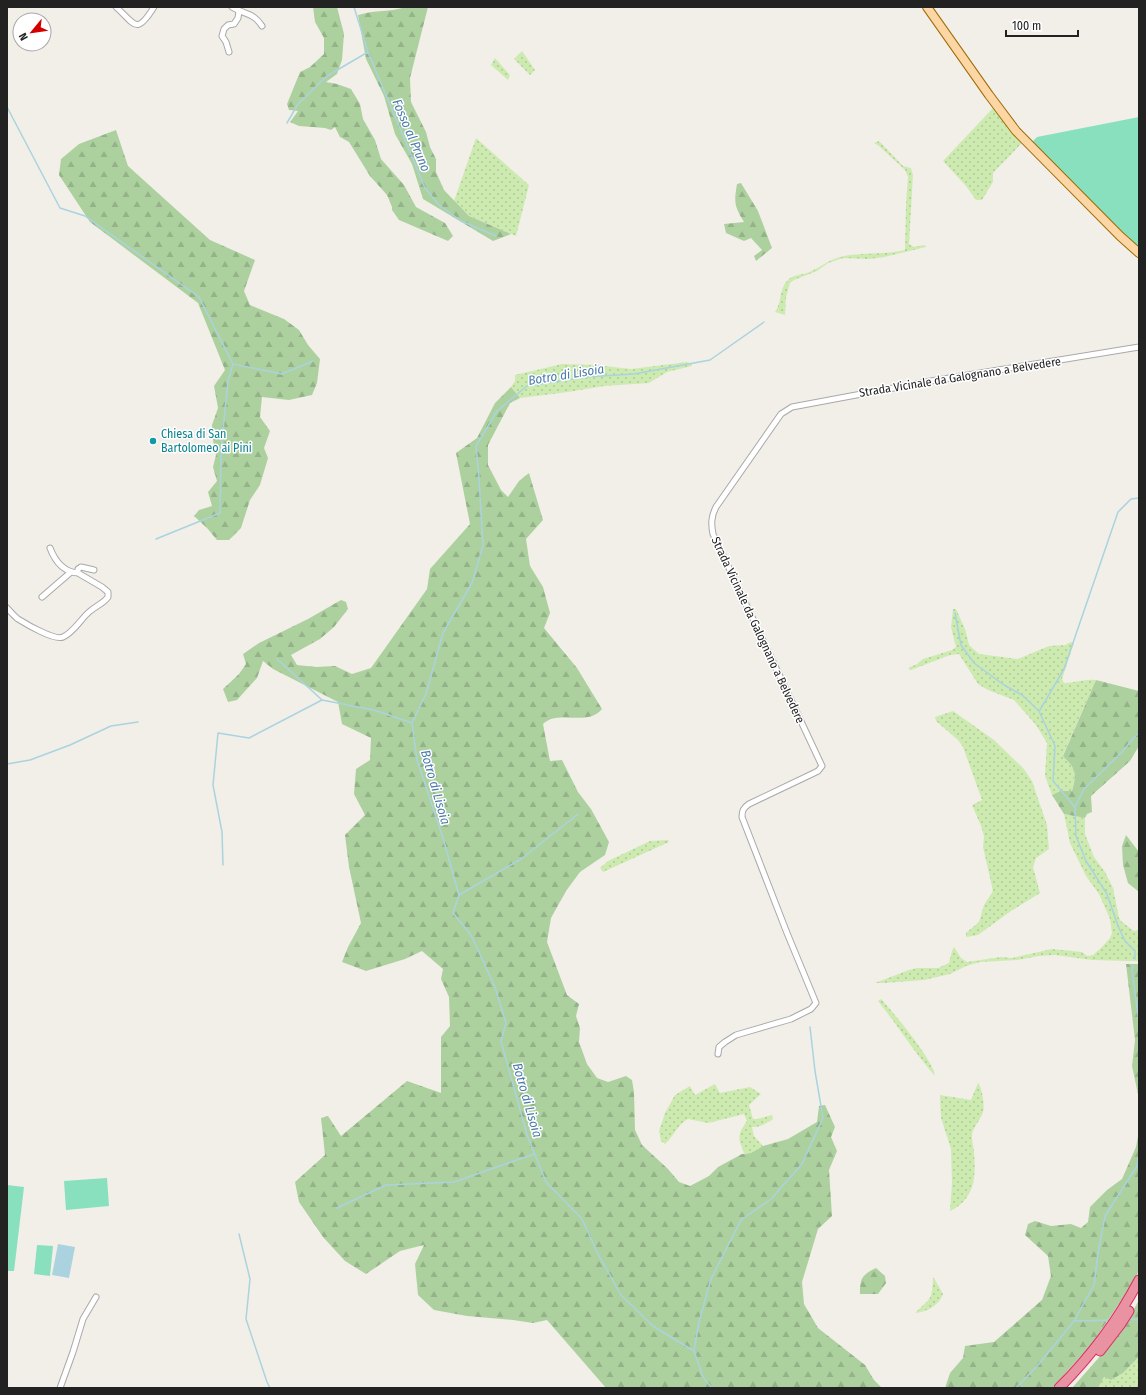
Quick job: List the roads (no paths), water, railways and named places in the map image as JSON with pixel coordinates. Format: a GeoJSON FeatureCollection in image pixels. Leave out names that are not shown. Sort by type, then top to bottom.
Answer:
{"type":"FeatureCollection","features":[{"type":"Feature","properties":{"kind":"highway"},"geometry":{"type":"LineString","coordinates":[[1059,1388],[1076,1371],[1102,1339],[1119,1315],[1139,1280]]}},
{"type":"Feature","properties":{"kind":"highway"},"geometry":{"type":"LineString","coordinates":[[1068,1388],[1109,1340],[1120,1325],[1139,1292]]}},
{"type":"Feature","properties":{"kind":"main road"},"geometry":{"type":"LineString","coordinates":[[927,7],[1016,131],[1120,236],[1139,253]]}},
{"type":"Feature","properties":{"kind":"street"},"geometry":{"type":"LineString","coordinates":[[116,7],[132,24],[137,25],[144,22],[154,7]]}},
{"type":"Feature","properties":{"kind":"street"},"geometry":{"type":"LineString","coordinates":[[232,7],[252,15],[262,26]]}},
{"type":"Feature","properties":{"kind":"street"},"geometry":{"type":"LineString","coordinates":[[229,52],[226,42],[222,36],[224,29],[228,25],[234,24],[238,18],[239,11]]}},
{"type":"Feature","properties":{"kind":"street","name":"Strada Vicinale da Galognano a Belvedere"},"geometry":{"type":"LineString","coordinates":[[718,1054],[719,1047],[736,1035],[791,1019],[811,1009],[816,1003],[787,934],[742,818],[742,811],[749,804],[818,771],[822,766],[713,534],[711,523],[712,515],[716,507],[781,414],[792,407],[944,378],[1139,347]]}},
{"type":"Feature","properties":{"kind":"street"},"geometry":{"type":"LineString","coordinates":[[7,608],[19,619],[45,634],[58,639],[63,638],[90,612],[106,600],[108,592],[102,586],[59,565],[50,548]]}},
{"type":"Feature","properties":{"kind":"street"},"geometry":{"type":"LineString","coordinates":[[78,573],[78,569],[81,567],[94,570]]}},
{"type":"Feature","properties":{"kind":"street"},"geometry":{"type":"LineString","coordinates":[[42,597],[72,572]]}},
{"type":"Feature","properties":{"kind":"street"},"geometry":{"type":"LineString","coordinates":[[60,1388],[83,1319],[96,1297]]}},
{"type":"Feature","properties":{"kind":"water"},"geometry":{"type":"Polygon","coordinates":[[[58,1244],[75,1247],[69,1278],[52,1275],[58,1244]]]}},
{"type":"Feature","properties":{"kind":"waterway","name":"Fosso al Pruno"},"geometry":{"type":"LineString","coordinates":[[354,7],[368,52],[425,188],[439,205],[461,221],[496,236]]}},
{"type":"Feature","properties":{"kind":"waterway"},"geometry":{"type":"LineString","coordinates":[[287,123],[298,104],[327,76],[368,52]]}},
{"type":"Feature","properties":{"kind":"waterway"},"geometry":{"type":"LineString","coordinates":[[7,107],[60,208],[85,216],[199,297],[233,364],[228,381],[221,450],[220,513],[156,539]]}},
{"type":"Feature","properties":{"kind":"waterway","name":"Botro di Lisoia"},"geometry":{"type":"LineString","coordinates":[[712,1388],[703,1377],[694,1351],[653,1326],[621,1295],[598,1254],[582,1219],[546,1182],[527,1135],[501,1041],[506,1023],[495,987],[471,935],[453,913],[459,895],[443,838],[417,760],[412,723],[426,694],[443,633],[472,583],[483,546],[476,446],[497,411],[527,386],[586,377],[634,374],[710,360],[764,322]]}},
{"type":"Feature","properties":{"kind":"waterway"},"geometry":{"type":"LineString","coordinates":[[233,364],[282,374],[313,361]]}},
{"type":"Feature","properties":{"kind":"waterway"},"geometry":{"type":"LineString","coordinates":[[1040,710],[1064,669],[1118,512],[1131,499],[1139,498]]}},
{"type":"Feature","properties":{"kind":"waterway"},"geometry":{"type":"LineString","coordinates":[[955,613],[961,645],[974,663],[1004,685],[1022,695],[1039,711],[1055,746],[1053,781],[1075,807],[1076,836],[1086,861],[1107,894],[1125,941],[1135,951],[1135,959]]}},
{"type":"Feature","properties":{"kind":"waterway"},"geometry":{"type":"LineString","coordinates":[[277,659],[321,699]]}},
{"type":"Feature","properties":{"kind":"waterway"},"geometry":{"type":"LineString","coordinates":[[223,865],[222,832],[213,785],[218,733],[249,738],[322,700],[374,710],[412,723]]}},
{"type":"Feature","properties":{"kind":"waterway"},"geometry":{"type":"LineString","coordinates":[[7,764],[30,760],[70,745],[111,726],[138,722]]}},
{"type":"Feature","properties":{"kind":"waterway"},"geometry":{"type":"LineString","coordinates":[[1075,807],[1084,789],[1121,753],[1139,732]]}},
{"type":"Feature","properties":{"kind":"waterway"},"geometry":{"type":"LineString","coordinates":[[459,895],[521,859],[578,814]]}},
{"type":"Feature","properties":{"kind":"waterway"},"geometry":{"type":"LineString","coordinates":[[1133,966],[1132,971],[1139,1021]]}},
{"type":"Feature","properties":{"kind":"waterway"},"geometry":{"type":"LineString","coordinates":[[694,1351],[699,1322],[711,1279],[741,1220],[771,1199],[802,1164],[823,1118],[815,1071],[810,1027]]}},
{"type":"Feature","properties":{"kind":"waterway"},"geometry":{"type":"LineString","coordinates":[[337,1208],[386,1185],[454,1182],[534,1154]]}},
{"type":"Feature","properties":{"kind":"waterway"},"geometry":{"type":"LineString","coordinates":[[1016,1388],[1038,1365],[1074,1321],[1094,1285],[1105,1216],[1137,1166],[1139,1155]]}},
{"type":"Feature","properties":{"kind":"waterway"},"geometry":{"type":"LineString","coordinates":[[239,1234],[250,1279],[246,1319],[270,1388]]}},
{"type":"Feature","properties":{"kind":"waterway"},"geometry":{"type":"LineString","coordinates":[[1130,1319],[1139,1320]]}},
{"type":"Feature","properties":{"kind":"waterway"},"geometry":{"type":"LineString","coordinates":[[1074,1321],[1110,1320]]}},
{"type":"Feature","properties":{"kind":"place","name":"Chiesa di San Bartolomeo ai Pini"},"geometry":{"type":"Point","coordinates":[153,441]}}]}
